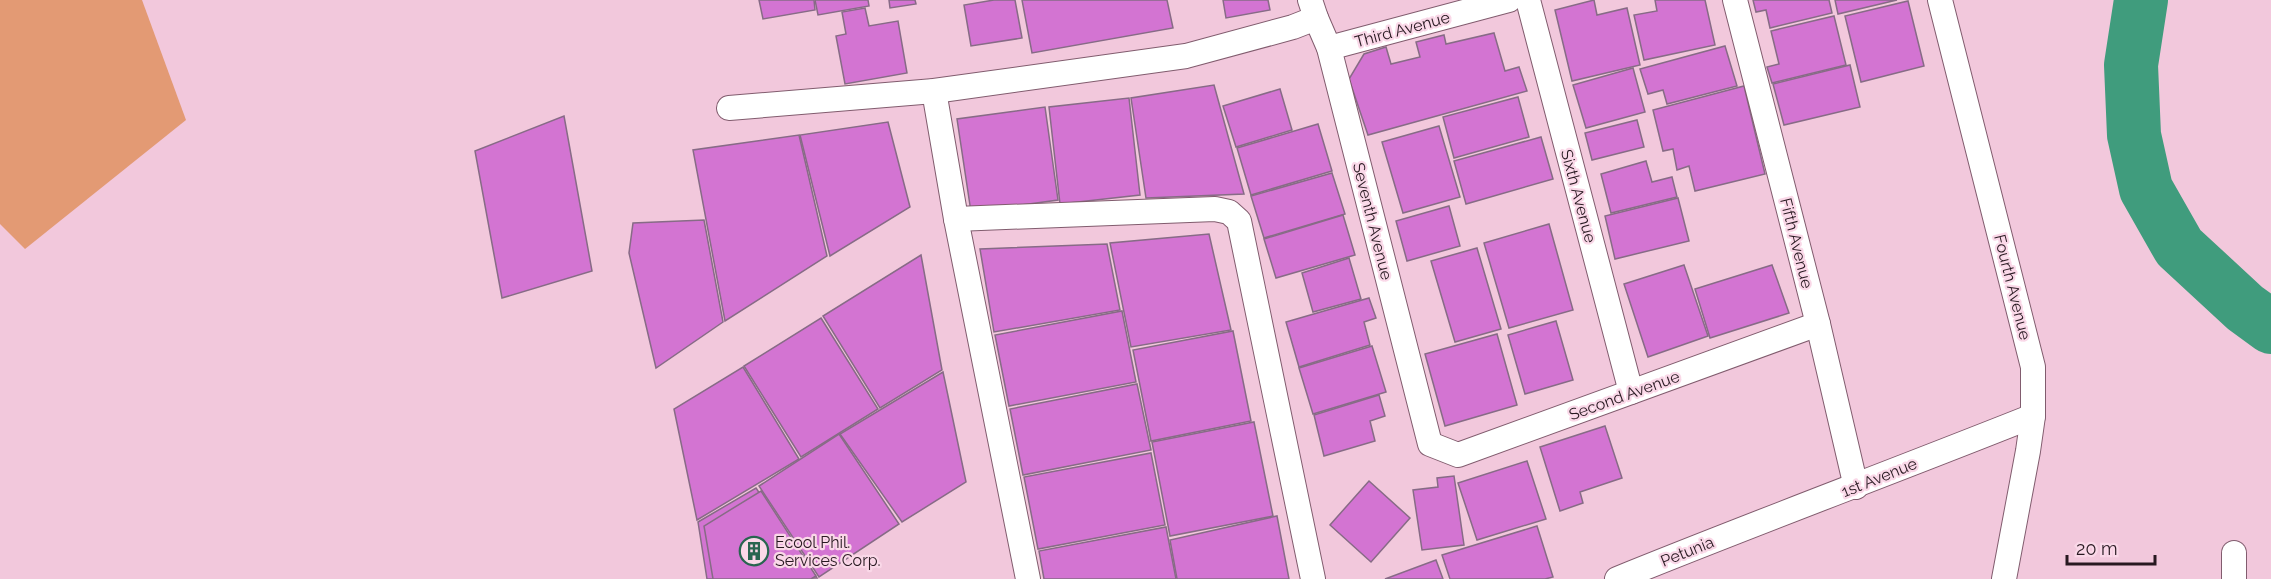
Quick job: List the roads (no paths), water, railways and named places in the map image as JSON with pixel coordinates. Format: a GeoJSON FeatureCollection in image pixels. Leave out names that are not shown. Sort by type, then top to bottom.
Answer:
{"type":"FeatureCollection","features":[{"type":"Feature","properties":{"kind":"street","name":"Sixth Avenue"},"geometry":{"type":"LineString","coordinates":[[1528,0],[1631,392]]}},
{"type":"Feature","properties":{"kind":"street","name":"Fifth Avenue"},"geometry":{"type":"LineString","coordinates":[[1735,0],[1818,324],[1856,487]]}},
{"type":"Feature","properties":{"kind":"street","name":"Fourth Avenue"},"geometry":{"type":"LineString","coordinates":[[1940,0],[2032,367],[2033,416],[2004,579]]}},
{"type":"Feature","properties":{"kind":"street","name":"Third Avenue"},"geometry":{"type":"LineString","coordinates":[[1329,48],[1494,2]]}},
{"type":"Feature","properties":{"kind":"street","name":"Seventh Avenue"},"geometry":{"type":"LineString","coordinates":[[1313,9],[1329,48],[1430,444]]}},
{"type":"Feature","properties":{"kind":"street"},"geometry":{"type":"LineString","coordinates":[[729,108],[934,91],[1186,56],[1293,27],[1313,9]]}},
{"type":"Feature","properties":{"kind":"street"},"geometry":{"type":"LineString","coordinates":[[934,91],[956,219],[1028,579]]}},
{"type":"Feature","properties":{"kind":"street"},"geometry":{"type":"LineString","coordinates":[[956,219],[1215,208],[1229,212],[1239,221],[1312,579]]}},
{"type":"Feature","properties":{"kind":"street","name":"Second Avenue"},"geometry":{"type":"LineString","coordinates":[[1430,444],[1458,455],[1818,324]]}},
{"type":"Feature","properties":{"kind":"street","name":"1st Avenue"},"geometry":{"type":"LineString","coordinates":[[1724,536],[1856,487],[2033,416]]}},
{"type":"Feature","properties":{"kind":"street","name":"Petunia"},"geometry":{"type":"LineString","coordinates":[[1617,579],[1724,536]]}},
{"type":"Feature","properties":{"kind":"street"},"geometry":{"type":"LineString","coordinates":[[2234,553],[2234,579]]}},
{"type":"Feature","properties":{"kind":"waterway"},"geometry":{"type":"LineString","coordinates":[[2141,0],[2131,65],[2134,135],[2146,189],[2179,247],[2245,308],[2271,327]]}},
{"type":"Feature","properties":{"kind":"place","name":"Ecool Phil. Services Corp."},"geometry":{"type":"Point","coordinates":[754,551]}}]}
